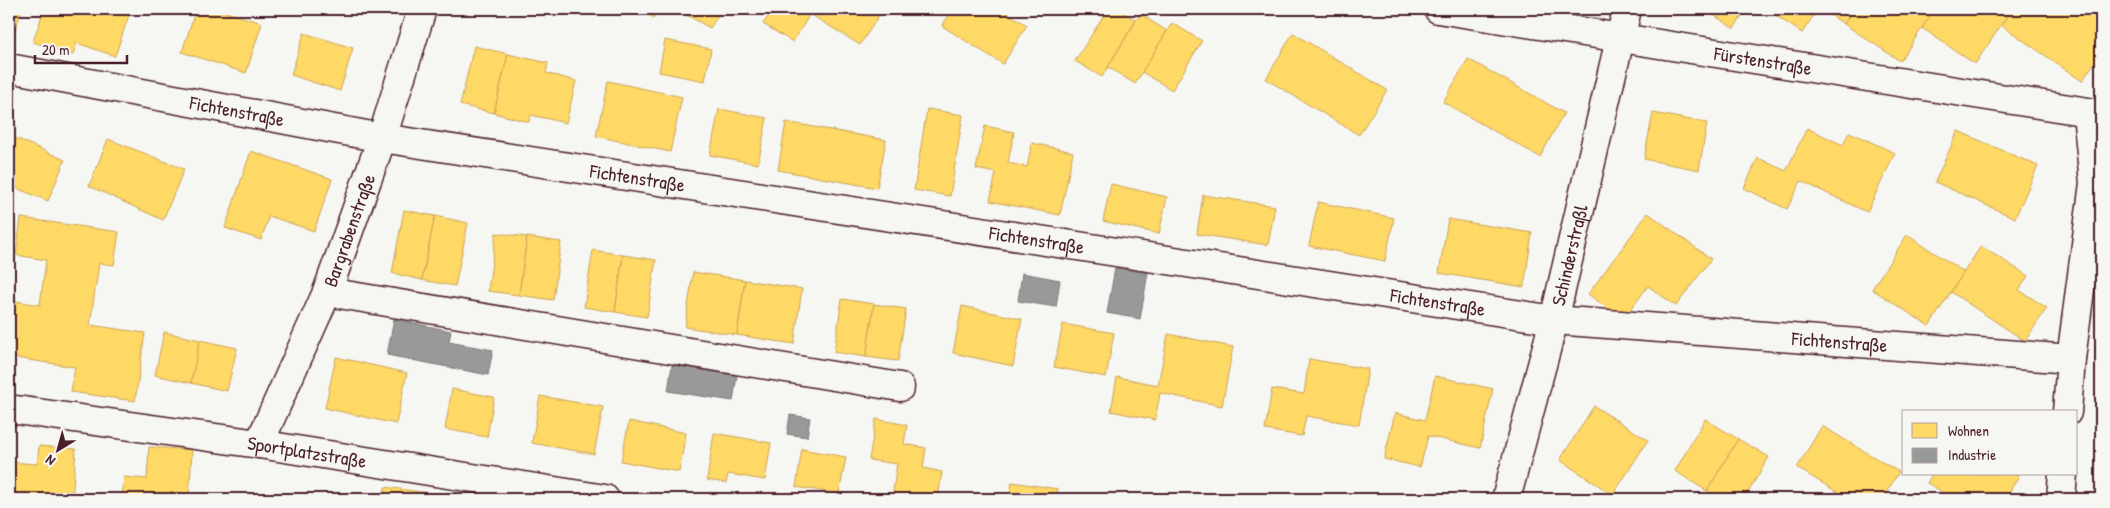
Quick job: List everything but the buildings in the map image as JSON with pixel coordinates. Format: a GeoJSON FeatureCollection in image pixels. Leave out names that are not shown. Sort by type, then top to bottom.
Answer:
{"type":"FeatureCollection","features":[{"type":"Feature","properties":{"kind":"street","name":"Bargrabenstraße"},"geometry":{"type":"LineString","coordinates":[[259,444],[327,292],[382,138],[422,9]]}},
{"type":"Feature","properties":{"kind":"street","name":"Fürstenstraße"},"geometry":{"type":"LineString","coordinates":[[1438,9],[2094,114],[2094,183],[2071,359],[2068,410]]}},
{"type":"Feature","properties":{"kind":"street","name":"Schinderstraßl"},"geometry":{"type":"LineString","coordinates":[[1506,499],[1554,320],[1627,9]]}},
{"type":"Feature","properties":{"kind":"street","name":"Fichtenstraße"},"geometry":{"type":"LineString","coordinates":[[9,68],[382,138],[1554,320],[2071,359]]}},
{"type":"Feature","properties":{"kind":"street"},"geometry":{"type":"LineString","coordinates":[[327,292],[900,387]]}},
{"type":"Feature","properties":{"kind":"street","name":"Sportplatzstraße"},"geometry":{"type":"LineString","coordinates":[[9,409],[259,444],[605,499]]}},
{"type":"Feature","properties":{"kind":"street"},"geometry":{"type":"LineString","coordinates":[[2061,499],[2063,476]]}}]}
